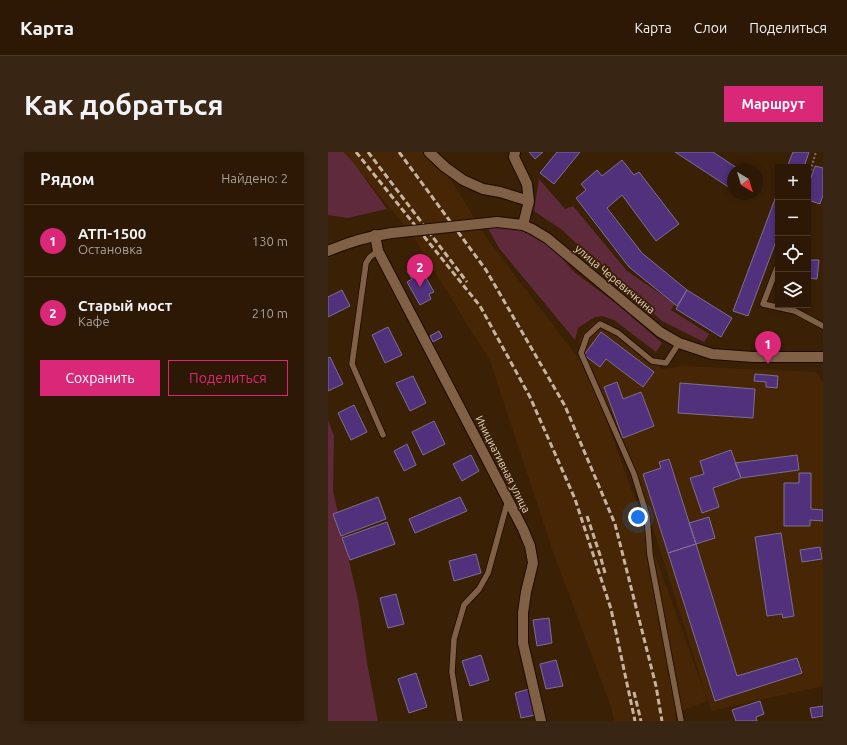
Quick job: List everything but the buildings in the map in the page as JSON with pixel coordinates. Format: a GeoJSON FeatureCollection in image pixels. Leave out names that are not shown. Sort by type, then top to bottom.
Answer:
{"type":"FeatureCollection","features":[{"type":"Feature","properties":{"kind":"street"},"geometry":{"type":"LineString","coordinates":[[429,152],[445,167],[463,180],[483,189],[500,192],[529,201]]}},
{"type":"Feature","properties":{"kind":"street"},"geometry":{"type":"LineString","coordinates":[[515,152],[514,157],[528,184],[529,201],[523,225]]}},
{"type":"Feature","properties":{"kind":"street","name":"улица Черевичкина"},"geometry":{"type":"LineString","coordinates":[[328,251],[375,235],[497,222],[523,225],[547,238],[660,332],[679,343],[712,354],[753,357],[823,357]]}},
{"type":"Feature","properties":{"kind":"street","name":"Инициативная улица"},"geometry":{"type":"LineString","coordinates":[[375,235],[378,251],[523,529],[530,546],[533,563],[523,613],[523,643],[541,721]]}},
{"type":"Feature","properties":{"kind":"street"},"geometry":{"type":"LineString","coordinates":[[328,243],[343,245]]}},
{"type":"Feature","properties":{"kind":"lane"},"geometry":{"type":"LineString","coordinates":[[378,251],[370,257],[366,263],[352,364],[383,435]]}},
{"type":"Feature","properties":{"kind":"lane"},"geometry":{"type":"LineString","coordinates":[[775,272],[763,304],[795,311],[823,326]]}},
{"type":"Feature","properties":{"kind":"lane"},"geometry":{"type":"LineString","coordinates":[[679,343],[666,363],[652,361],[618,333],[600,324],[587,336],[581,353],[634,474],[647,516],[650,555],[681,721]]}},
{"type":"Feature","properties":{"kind":"lane"},"geometry":{"type":"LineString","coordinates":[[460,721],[452,672],[454,639],[464,605],[479,588],[488,573],[508,500]]}},
{"type":"Feature","properties":{"kind":"path"},"geometry":{"type":"LineString","coordinates":[[811,168],[816,152]]}},
{"type":"Feature","properties":{"kind":"shaded area"},"geometry":{"type":"Polygon","coordinates":[[[328,152],[343,152],[353,162],[387,209],[348,218],[328,215],[328,152]]]}},
{"type":"Feature","properties":{"kind":"shaded area"},"geometry":{"type":"Polygon","coordinates":[[[342,152],[433,152],[491,244],[587,369],[580,356],[579,339],[593,322],[608,323],[652,357],[662,369],[684,366],[816,372],[823,382],[823,686],[711,711],[708,701],[675,713],[676,721],[614,721],[611,707],[553,552],[490,361],[412,235],[342,152]],[[589,372],[707,699],[643,496],[589,372]]]}},
{"type":"Feature","properties":{"kind":"shaded area"},"geometry":{"type":"Polygon","coordinates":[[[539,179],[565,209],[573,206],[627,271],[675,304],[671,310],[709,334],[704,342],[662,321],[562,230],[534,211],[539,179]]]}},
{"type":"Feature","properties":{"kind":"shaded area"},"geometry":{"type":"Polygon","coordinates":[[[486,225],[515,228],[533,234],[555,250],[574,272],[618,305],[662,343],[656,352],[614,320],[602,316],[595,317],[578,328],[575,340],[499,248],[486,225]]]}},
{"type":"Feature","properties":{"kind":"shaded area"},"geometry":{"type":"Polygon","coordinates":[[[328,420],[334,436],[333,491],[358,600],[367,663],[378,721],[328,721],[328,420]]]}},
{"type":"Feature","properties":{"kind":"railway"},"geometry":{"type":"LineString","coordinates":[[356,152],[480,306],[530,397],[575,499],[611,609],[635,721]]}},
{"type":"Feature","properties":{"kind":"railway"},"geometry":{"type":"LineString","coordinates":[[368,152],[467,282]]}},
{"type":"Feature","properties":{"kind":"railway"},"geometry":{"type":"LineString","coordinates":[[399,152],[486,270],[565,406],[615,524],[656,686],[662,721]]}},
{"type":"Feature","properties":{"kind":"railway"},"geometry":{"type":"LineString","coordinates":[[587,516],[605,573]]}},
{"type":"Feature","properties":{"kind":"railway"},"geometry":{"type":"LineString","coordinates":[[634,692],[641,721]]}},
{"type":"Feature","properties":{"kind":"place","name":"Старый мост"},"geometry":{"type":"Point","coordinates":[420,287]}},
{"type":"Feature","properties":{"kind":"place","name":"АТП-1500"},"geometry":{"type":"Point","coordinates":[768,364]}}]}
